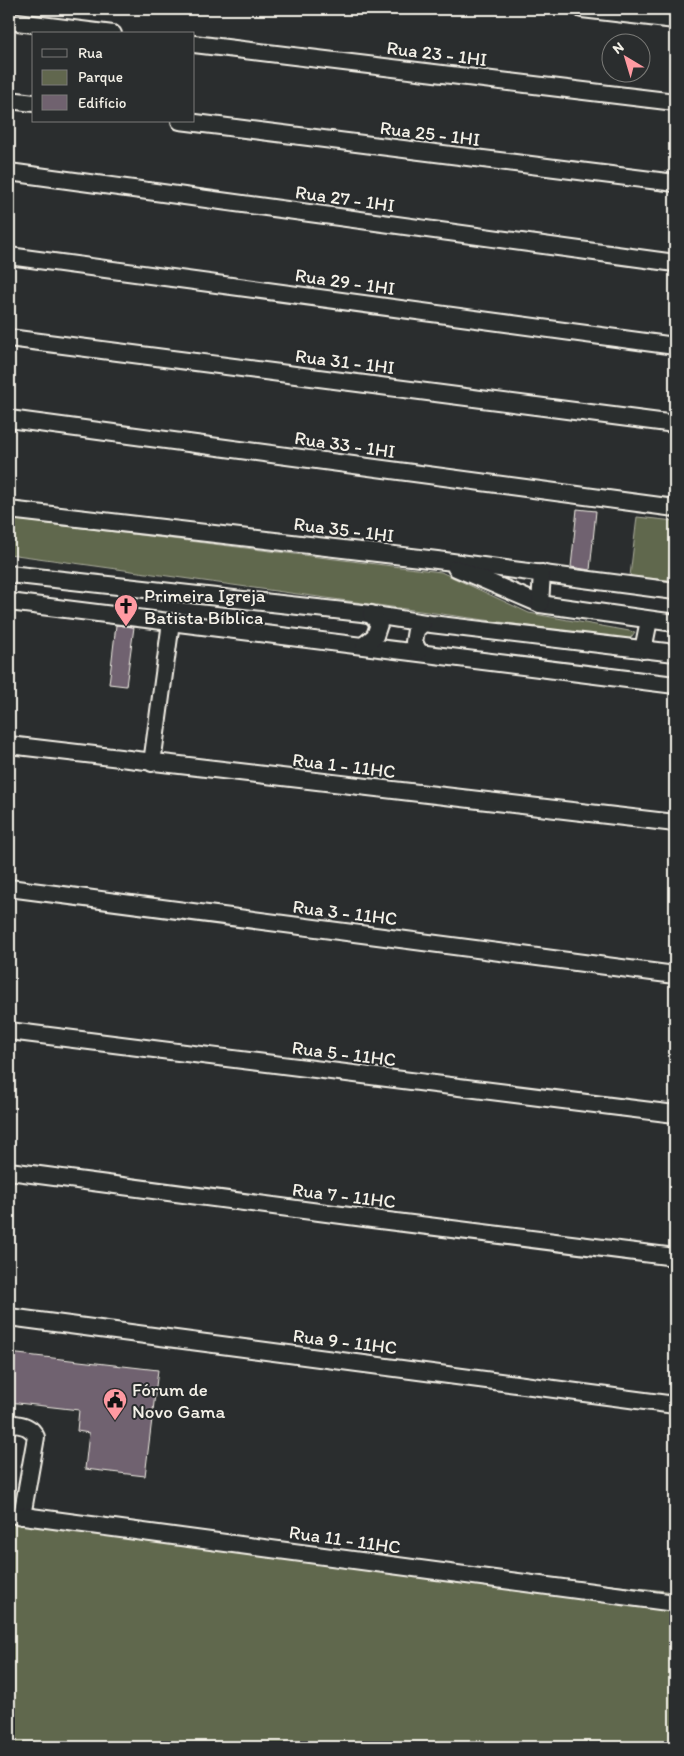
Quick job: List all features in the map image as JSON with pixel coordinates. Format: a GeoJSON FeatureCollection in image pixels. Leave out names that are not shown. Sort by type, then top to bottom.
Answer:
{"type":"FeatureCollection","features":[{"type":"Feature","properties":{"kind":"street"},"geometry":{"type":"LineString","coordinates":[[582,9],[675,20]]}},
{"type":"Feature","properties":{"kind":"street"},"geometry":{"type":"LineString","coordinates":[[9,21],[97,32]]}},
{"type":"Feature","properties":{"kind":"street","name":"Rua 23 - 1HI"},"geometry":{"type":"LineString","coordinates":[[195,44],[675,102]]}},
{"type":"Feature","properties":{"kind":"street"},"geometry":{"type":"LineString","coordinates":[[9,100],[32,103]]}},
{"type":"Feature","properties":{"kind":"street","name":"Rua 25 - 1HI"},"geometry":{"type":"LineString","coordinates":[[188,122],[675,184]]}},
{"type":"Feature","properties":{"kind":"street","name":"Rua 27 - 1HI"},"geometry":{"type":"LineString","coordinates":[[9,172],[675,263]]}},
{"type":"Feature","properties":{"kind":"street","name":"Rua 29 - 1HI"},"geometry":{"type":"LineString","coordinates":[[9,256],[675,346]]}},
{"type":"Feature","properties":{"kind":"street","name":"Rua 31 - 1HI"},"geometry":{"type":"LineString","coordinates":[[9,338],[675,424]]}},
{"type":"Feature","properties":{"kind":"street","name":"Rua 33 - 1HI"},"geometry":{"type":"LineString","coordinates":[[9,419],[675,508]]}},
{"type":"Feature","properties":{"kind":"street","name":"Rua 35 - 1HI"},"geometry":{"type":"LineString","coordinates":[[9,510],[438,560],[675,590]]}},
{"type":"Feature","properties":{"kind":"street"},"geometry":{"type":"LineString","coordinates":[[438,560],[540,604],[675,623]]}},
{"type":"Feature","properties":{"kind":"street"},"geometry":{"type":"LineString","coordinates":[[540,604],[542,573]]}},
{"type":"Feature","properties":{"kind":"street"},"geometry":{"type":"LineString","coordinates":[[9,574],[371,614],[423,623],[675,653]]}},
{"type":"Feature","properties":{"kind":"street"},"geometry":{"type":"LineString","coordinates":[[9,602],[675,685]]}},
{"type":"Feature","properties":{"kind":"street"},"geometry":{"type":"LineString","coordinates":[[364,645],[376,636],[379,624],[371,614]]}},
{"type":"Feature","properties":{"kind":"street"},"geometry":{"type":"LineString","coordinates":[[643,650],[649,620]]}},
{"type":"Feature","properties":{"kind":"street"},"geometry":{"type":"LineString","coordinates":[[152,763],[172,622]]}},
{"type":"Feature","properties":{"kind":"street"},"geometry":{"type":"LineString","coordinates":[[419,652],[414,642],[416,630],[423,623]]}},
{"type":"Feature","properties":{"kind":"street","name":"Rua 1 - 11HC"},"geometry":{"type":"LineString","coordinates":[[9,746],[675,823]]}},
{"type":"Feature","properties":{"kind":"street","name":"Rua 3 - 11HC"},"geometry":{"type":"LineString","coordinates":[[9,888],[675,975]]}},
{"type":"Feature","properties":{"kind":"street","name":"Rua 5 - 11HC"},"geometry":{"type":"LineString","coordinates":[[9,1031],[675,1114]]}},
{"type":"Feature","properties":{"kind":"street","name":"Rua 7 - 11HC"},"geometry":{"type":"LineString","coordinates":[[9,1171],[372,1220],[675,1257]]}},
{"type":"Feature","properties":{"kind":"street","name":"Rua 9 - 11HC"},"geometry":{"type":"LineString","coordinates":[[9,1317],[675,1405]]}},
{"type":"Feature","properties":{"kind":"street"},"geometry":{"type":"LineString","coordinates":[[9,1423],[33,1430],[36,1437],[15,1515]]}},
{"type":"Feature","properties":{"kind":"street","name":"Rua 11 - 11HC"},"geometry":{"type":"LineString","coordinates":[[15,1515],[675,1603]]}},
{"type":"Feature","properties":{"kind":"green space"},"geometry":{"type":"Polygon","coordinates":[[[637,517],[675,521],[668,580],[630,576],[637,517]]]}},
{"type":"Feature","properties":{"kind":"green space"},"geometry":{"type":"Polygon","coordinates":[[[9,519],[441,572],[529,613],[635,632],[629,640],[9,554],[9,519]]]}},
{"type":"Feature","properties":{"kind":"green space"},"geometry":{"type":"Polygon","coordinates":[[[9,1520],[675,1592],[675,1747],[9,1747],[9,1520]]]}},
{"type":"Feature","properties":{"kind":"building"},"geometry":{"type":"Polygon","coordinates":[[[577,509],[596,511],[590,570],[571,567],[577,509]]]}},
{"type":"Feature","properties":{"kind":"building"},"geometry":{"type":"Polygon","coordinates":[[[116,625],[134,627],[126,686],[109,684],[116,625]]]}},
{"type":"Feature","properties":{"kind":"building","name":"Fórum de Novo Gama"},"geometry":{"type":"Polygon","coordinates":[[[9,1353],[158,1370],[145,1476],[85,1469],[89,1433],[77,1431],[79,1410],[9,1402],[9,1353]]]}},
{"type":"Feature","properties":{"kind":"place","name":"Primeira Igreja Batista Bíblica"},"geometry":{"type":"Point","coordinates":[126,627]}},
{"type":"Feature","properties":{"kind":"place","name":"Fórum de Novo Gama"},"geometry":{"type":"Point","coordinates":[115,1421]}}]}
